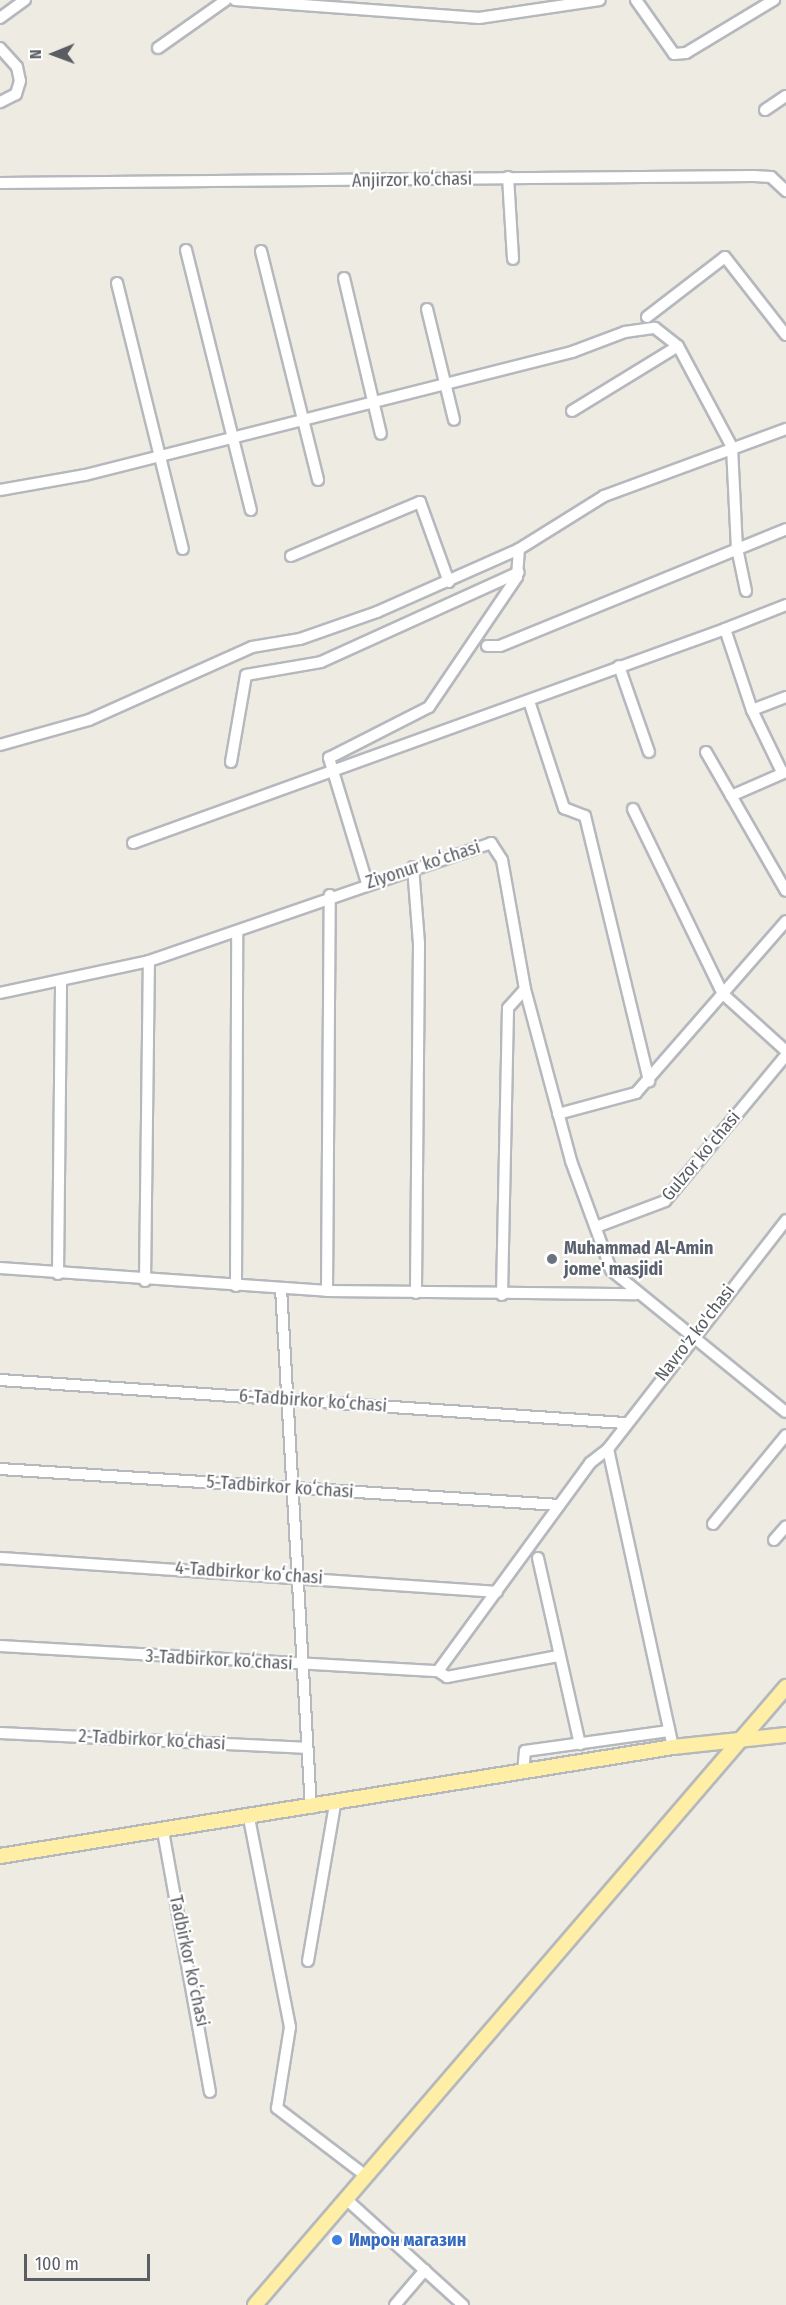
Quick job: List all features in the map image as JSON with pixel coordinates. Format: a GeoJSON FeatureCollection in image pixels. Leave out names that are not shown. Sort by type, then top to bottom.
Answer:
{"type":"FeatureCollection","features":[{"type":"Feature","properties":{"kind":"main road"},"geometry":{"type":"LineString","coordinates":[[255,2305],[786,1687]]}},
{"type":"Feature","properties":{"kind":"main road"},"geometry":{"type":"LineString","coordinates":[[0,1856],[335,1805],[522,1764],[740,1742],[786,1735]]}},
{"type":"Feature","properties":{"kind":"street"},"geometry":{"type":"LineString","coordinates":[[0,18],[26,0]]}},
{"type":"Feature","properties":{"kind":"street"},"geometry":{"type":"LineString","coordinates":[[158,48],[226,0]]}},
{"type":"Feature","properties":{"kind":"street"},"geometry":{"type":"LineString","coordinates":[[235,0],[479,18],[600,0]]}},
{"type":"Feature","properties":{"kind":"street"},"geometry":{"type":"LineString","coordinates":[[636,0],[674,54],[686,53],[774,0]]}},
{"type":"Feature","properties":{"kind":"street"},"geometry":{"type":"LineString","coordinates":[[0,48],[17,68],[20,81],[16,94],[0,102]]}},
{"type":"Feature","properties":{"kind":"street"},"geometry":{"type":"LineString","coordinates":[[765,110],[786,96]]}},
{"type":"Feature","properties":{"kind":"street","name":"Anjirzor koʻchasi"},"geometry":{"type":"LineString","coordinates":[[0,183],[764,176],[786,191]]}},
{"type":"Feature","properties":{"kind":"street"},"geometry":{"type":"LineString","coordinates":[[508,177],[513,259]]}},
{"type":"Feature","properties":{"kind":"street"},"geometry":{"type":"LineString","coordinates":[[186,250],[251,510]]}},
{"type":"Feature","properties":{"kind":"street"},"geometry":{"type":"LineString","coordinates":[[261,251],[318,480]]}},
{"type":"Feature","properties":{"kind":"street"},"geometry":{"type":"LineString","coordinates":[[647,316],[725,257],[786,335]]}},
{"type":"Feature","properties":{"kind":"street"},"geometry":{"type":"LineString","coordinates":[[344,278],[381,434]]}},
{"type":"Feature","properties":{"kind":"street"},"geometry":{"type":"LineString","coordinates":[[117,283],[162,455],[183,549]]}},
{"type":"Feature","properties":{"kind":"street"},"geometry":{"type":"LineString","coordinates":[[427,309],[454,420]]}},
{"type":"Feature","properties":{"kind":"street"},"geometry":{"type":"LineString","coordinates":[[0,490],[162,455],[650,328],[678,346],[732,447],[737,548],[746,591]]}},
{"type":"Feature","properties":{"kind":"street"},"geometry":{"type":"LineString","coordinates":[[572,411],[678,346]]}},
{"type":"Feature","properties":{"kind":"street"},"geometry":{"type":"LineString","coordinates":[[0,745],[89,720],[252,648],[334,628],[449,582],[519,549],[604,496],[786,429]]}},
{"type":"Feature","properties":{"kind":"street"},"geometry":{"type":"LineString","coordinates":[[291,556],[420,502],[449,582]]}},
{"type":"Feature","properties":{"kind":"street"},"geometry":{"type":"LineString","coordinates":[[487,646],[500,646],[786,529]]}},
{"type":"Feature","properties":{"kind":"street"},"geometry":{"type":"LineString","coordinates":[[367,883],[332,775],[329,758],[429,707],[519,572],[519,549]]}},
{"type":"Feature","properties":{"kind":"street"},"geometry":{"type":"LineString","coordinates":[[231,762],[246,675],[321,662],[519,572]]}},
{"type":"Feature","properties":{"kind":"street"},"geometry":{"type":"LineString","coordinates":[[133,843],[332,775],[786,605]]}},
{"type":"Feature","properties":{"kind":"street"},"geometry":{"type":"LineString","coordinates":[[725,629],[752,710],[784,771],[730,796]]}},
{"type":"Feature","properties":{"kind":"street"},"geometry":{"type":"LineString","coordinates":[[619,666],[649,752]]}},
{"type":"Feature","properties":{"kind":"street"},"geometry":{"type":"LineString","coordinates":[[752,710],[786,697]]}},
{"type":"Feature","properties":{"kind":"street"},"geometry":{"type":"LineString","coordinates":[[529,701],[564,808],[585,816],[650,1081]]}},
{"type":"Feature","properties":{"kind":"street"},"geometry":{"type":"LineString","coordinates":[[706,752],[786,891]]}},
{"type":"Feature","properties":{"kind":"street","name":"Gulzor koʻchasi"},"geometry":{"type":"LineString","coordinates":[[596,1227],[664,1201],[786,1053],[723,994],[633,809]]}},
{"type":"Feature","properties":{"kind":"street","name":"Ziyonur koʻchasi"},"geometry":{"type":"LineString","coordinates":[[0,993],[149,961],[237,931],[330,895],[491,843],[502,860],[525,989],[558,1114],[611,1270],[636,1294],[786,1412]]}},
{"type":"Feature","properties":{"kind":"street"},"geometry":{"type":"LineString","coordinates":[[413,867],[419,944],[416,1293]]}},
{"type":"Feature","properties":{"kind":"street"},"geometry":{"type":"LineString","coordinates":[[327,1290],[330,895]]}},
{"type":"Feature","properties":{"kind":"street"},"geometry":{"type":"LineString","coordinates":[[558,1114],[622,1099],[650,1081],[786,921]]}},
{"type":"Feature","properties":{"kind":"street"},"geometry":{"type":"LineString","coordinates":[[236,1286],[237,931]]}},
{"type":"Feature","properties":{"kind":"street"},"geometry":{"type":"LineString","coordinates":[[145,1281],[149,961]]}},
{"type":"Feature","properties":{"kind":"street"},"geometry":{"type":"LineString","coordinates":[[58,1274],[61,981]]}},
{"type":"Feature","properties":{"kind":"street"},"geometry":{"type":"LineString","coordinates":[[502,1295],[508,1008],[525,989]]}},
{"type":"Feature","properties":{"kind":"street","name":"Navro'z ko'chasi"},"geometry":{"type":"LineString","coordinates":[[438,1671],[559,1505],[608,1449],[691,1335],[784,1226]]}},
{"type":"Feature","properties":{"kind":"street"},"geometry":{"type":"LineString","coordinates":[[0,1268],[145,1281],[327,1290],[502,1295],[636,1294]]}},
{"type":"Feature","properties":{"kind":"street"},"geometry":{"type":"LineString","coordinates":[[281,1288],[304,1748],[311,1808]]}},
{"type":"Feature","properties":{"kind":"street","name":"6-Tadbirkor koʻchasi"},"geometry":{"type":"LineString","coordinates":[[0,1380],[625,1423]]}},
{"type":"Feature","properties":{"kind":"street"},"geometry":{"type":"LineString","coordinates":[[713,1524],[786,1435]]}},
{"type":"Feature","properties":{"kind":"street"},"geometry":{"type":"LineString","coordinates":[[608,1449],[673,1747]]}},
{"type":"Feature","properties":{"kind":"street","name":"5-Tadbirkor koʻchasi"},"geometry":{"type":"LineString","coordinates":[[0,1469],[559,1505]]}},
{"type":"Feature","properties":{"kind":"street"},"geometry":{"type":"LineString","coordinates":[[774,1540],[786,1526]]}},
{"type":"Feature","properties":{"kind":"street","name":"4-Tadbirkor koʻchasi"},"geometry":{"type":"LineString","coordinates":[[0,1558],[296,1575],[497,1592]]}},
{"type":"Feature","properties":{"kind":"street"},"geometry":{"type":"LineString","coordinates":[[538,1558],[558,1656],[580,1744]]}},
{"type":"Feature","properties":{"kind":"street","name":"3-Tadbirkor koʻchasi"},"geometry":{"type":"LineString","coordinates":[[0,1646],[300,1665],[438,1671],[447,1677],[558,1656]]}},
{"type":"Feature","properties":{"kind":"street"},"geometry":{"type":"LineString","coordinates":[[522,1764],[580,1744],[669,1731]]}},
{"type":"Feature","properties":{"kind":"street","name":"2-Tadbirkor koʻchasi"},"geometry":{"type":"LineString","coordinates":[[0,1733],[304,1748]]}},
{"type":"Feature","properties":{"kind":"street"},"geometry":{"type":"LineString","coordinates":[[308,1960],[335,1805]]}},
{"type":"Feature","properties":{"kind":"street"},"geometry":{"type":"LineString","coordinates":[[249,1818],[290,2027],[277,2110],[366,2176]]}},
{"type":"Feature","properties":{"kind":"street","name":"Tadbirkor koʻchasi"},"geometry":{"type":"LineString","coordinates":[[163,1831],[210,2092]]}},
{"type":"Feature","properties":{"kind":"street"},"geometry":{"type":"LineString","coordinates":[[346,2199],[463,2305]]}},
{"type":"Feature","properties":{"kind":"street"},"geometry":{"type":"LineString","coordinates":[[395,2305],[425,2270]]}},
{"type":"Feature","properties":{"kind":"place","name":"Muhammad Al-Amin jome' masjidi"},"geometry":{"type":"Point","coordinates":[552,1259]}},
{"type":"Feature","properties":{"kind":"place","name":"Имрон магазин"},"geometry":{"type":"Point","coordinates":[337,2240]}}]}
